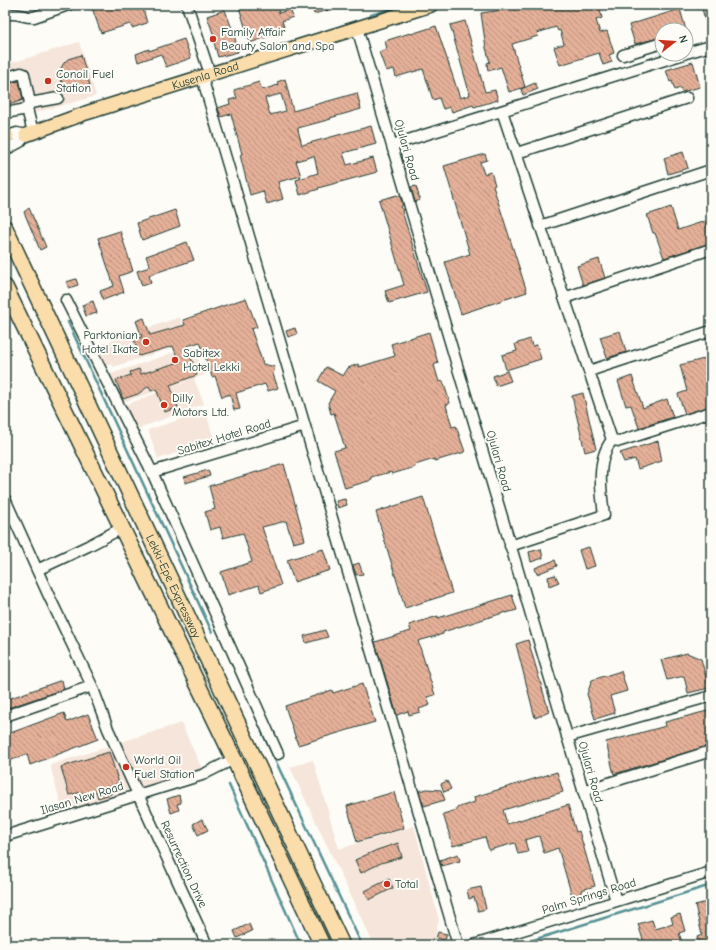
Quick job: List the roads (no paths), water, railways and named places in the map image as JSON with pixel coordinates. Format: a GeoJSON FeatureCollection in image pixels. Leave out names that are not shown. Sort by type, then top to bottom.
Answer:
{"type":"FeatureCollection","features":[{"type":"Feature","properties":{"kind":"highway","name":"Lekki-Epe Expressway"},"geometry":{"type":"LineString","coordinates":[[5,228],[342,945]]}},
{"type":"Feature","properties":{"kind":"highway"},"geometry":{"type":"LineString","coordinates":[[5,249],[66,375],[81,390]]}},
{"type":"Feature","properties":{"kind":"highway","name":"Lekki-Epe Expressway"},"geometry":{"type":"LineString","coordinates":[[5,287],[234,759],[322,945]]}},
{"type":"Feature","properties":{"kind":"main road","name":"Kusenla Road"},"geometry":{"type":"LineString","coordinates":[[29,133],[86,113],[431,5]]}},
{"type":"Feature","properties":{"kind":"street"},"geometry":{"type":"LineString","coordinates":[[5,15],[13,13],[34,17],[68,5]]}},
{"type":"Feature","properties":{"kind":"street"},"geometry":{"type":"LineString","coordinates":[[187,5],[305,426],[458,945]]}},
{"type":"Feature","properties":{"kind":"street","name":"Ojulari Road"},"geometry":{"type":"LineString","coordinates":[[357,28],[616,901]]}},
{"type":"Feature","properties":{"kind":"street"},"geometry":{"type":"LineString","coordinates":[[623,55],[654,45]]}},
{"type":"Feature","properties":{"kind":"street"},"geometry":{"type":"LineString","coordinates":[[694,51],[711,46]]}},
{"type":"Feature","properties":{"kind":"street"},"geometry":{"type":"LineString","coordinates":[[392,145],[658,62]]}},
{"type":"Feature","properties":{"kind":"street"},"geometry":{"type":"LineString","coordinates":[[5,78],[23,73],[29,106],[29,133]]}},
{"type":"Feature","properties":{"kind":"street"},"geometry":{"type":"LineString","coordinates":[[5,113],[58,98]]}},
{"type":"Feature","properties":{"kind":"street"},"geometry":{"type":"LineString","coordinates":[[517,153],[687,98]]}},
{"type":"Feature","properties":{"kind":"street"},"geometry":{"type":"LineString","coordinates":[[502,111],[612,440]]}},
{"type":"Feature","properties":{"kind":"street","name":"Kusenla Road"},"geometry":{"type":"LineString","coordinates":[[5,140],[17,133],[29,133]]}},
{"type":"Feature","properties":{"kind":"street"},"geometry":{"type":"LineString","coordinates":[[540,226],[711,170]]}},
{"type":"Feature","properties":{"kind":"street"},"geometry":{"type":"LineString","coordinates":[[564,298],[711,248]]}},
{"type":"Feature","properties":{"kind":"street"},"geometry":{"type":"LineString","coordinates":[[66,300],[152,472],[278,754]]}},
{"type":"Feature","properties":{"kind":"street"},"geometry":{"type":"LineString","coordinates":[[589,371],[711,331]]}},
{"type":"Feature","properties":{"kind":"street"},"geometry":{"type":"LineString","coordinates":[[612,440],[620,442],[711,412]]}},
{"type":"Feature","properties":{"kind":"street","name":"Sabitex Hotel Road"},"geometry":{"type":"LineString","coordinates":[[152,472],[305,426]]}},
{"type":"Feature","properties":{"kind":"street"},"geometry":{"type":"LineString","coordinates":[[510,546],[604,515],[601,479],[604,452],[612,440]]}},
{"type":"Feature","properties":{"kind":"street","name":"Resurrection Drive"},"geometry":{"type":"LineString","coordinates":[[5,499],[92,686],[108,729],[207,945]]}},
{"type":"Feature","properties":{"kind":"street"},"geometry":{"type":"LineString","coordinates":[[37,570],[122,528]]}},
{"type":"Feature","properties":{"kind":"street"},"geometry":{"type":"LineString","coordinates":[[5,716],[92,686]]}},
{"type":"Feature","properties":{"kind":"street"},"geometry":{"type":"LineString","coordinates":[[567,737],[711,696]]}},
{"type":"Feature","properties":{"kind":"street"},"geometry":{"type":"LineString","coordinates":[[583,791],[711,751]]}},
{"type":"Feature","properties":{"kind":"street","name":"Ilasan New Road"},"geometry":{"type":"LineString","coordinates":[[5,836],[202,775],[234,759]]}},
{"type":"Feature","properties":{"kind":"street","name":"Palm Springs Road"},"geometry":{"type":"LineString","coordinates":[[474,945],[711,872]]}},
{"type":"Feature","properties":{"kind":"waterway"},"geometry":{"type":"LineString","coordinates":[[371,15],[403,5]]}},
{"type":"Feature","properties":{"kind":"waterway"},"geometry":{"type":"LineString","coordinates":[[68,322],[212,632]]}},
{"type":"Feature","properties":{"kind":"waterway"},"geometry":{"type":"LineString","coordinates":[[262,732],[362,945]]}},
{"type":"Feature","properties":{"kind":"waterway"},"geometry":{"type":"LineString","coordinates":[[229,785],[301,945]]}},
{"type":"Feature","properties":{"kind":"waterway"},"geometry":{"type":"LineString","coordinates":[[517,945],[711,885]]}},
{"type":"Feature","properties":{"kind":"place","name":"Family Affair Beauty Salon and Spa"},"geometry":{"type":"Point","coordinates":[213,39]}},
{"type":"Feature","properties":{"kind":"place","name":"Conoil Fuel Station"},"geometry":{"type":"Point","coordinates":[48,81]}},
{"type":"Feature","properties":{"kind":"place","name":"Parktonian Hotel Ikate"},"geometry":{"type":"Point","coordinates":[146,342]}},
{"type":"Feature","properties":{"kind":"place","name":"Sabitex Hotel Lekki"},"geometry":{"type":"Point","coordinates":[175,360]}},
{"type":"Feature","properties":{"kind":"place","name":"Dilly Motors Ltd."},"geometry":{"type":"Point","coordinates":[164,405]}},
{"type":"Feature","properties":{"kind":"place","name":"World Oil Fuel Station"},"geometry":{"type":"Point","coordinates":[126,767]}},
{"type":"Feature","properties":{"kind":"place","name":"Total"},"geometry":{"type":"Point","coordinates":[387,884]}}]}
